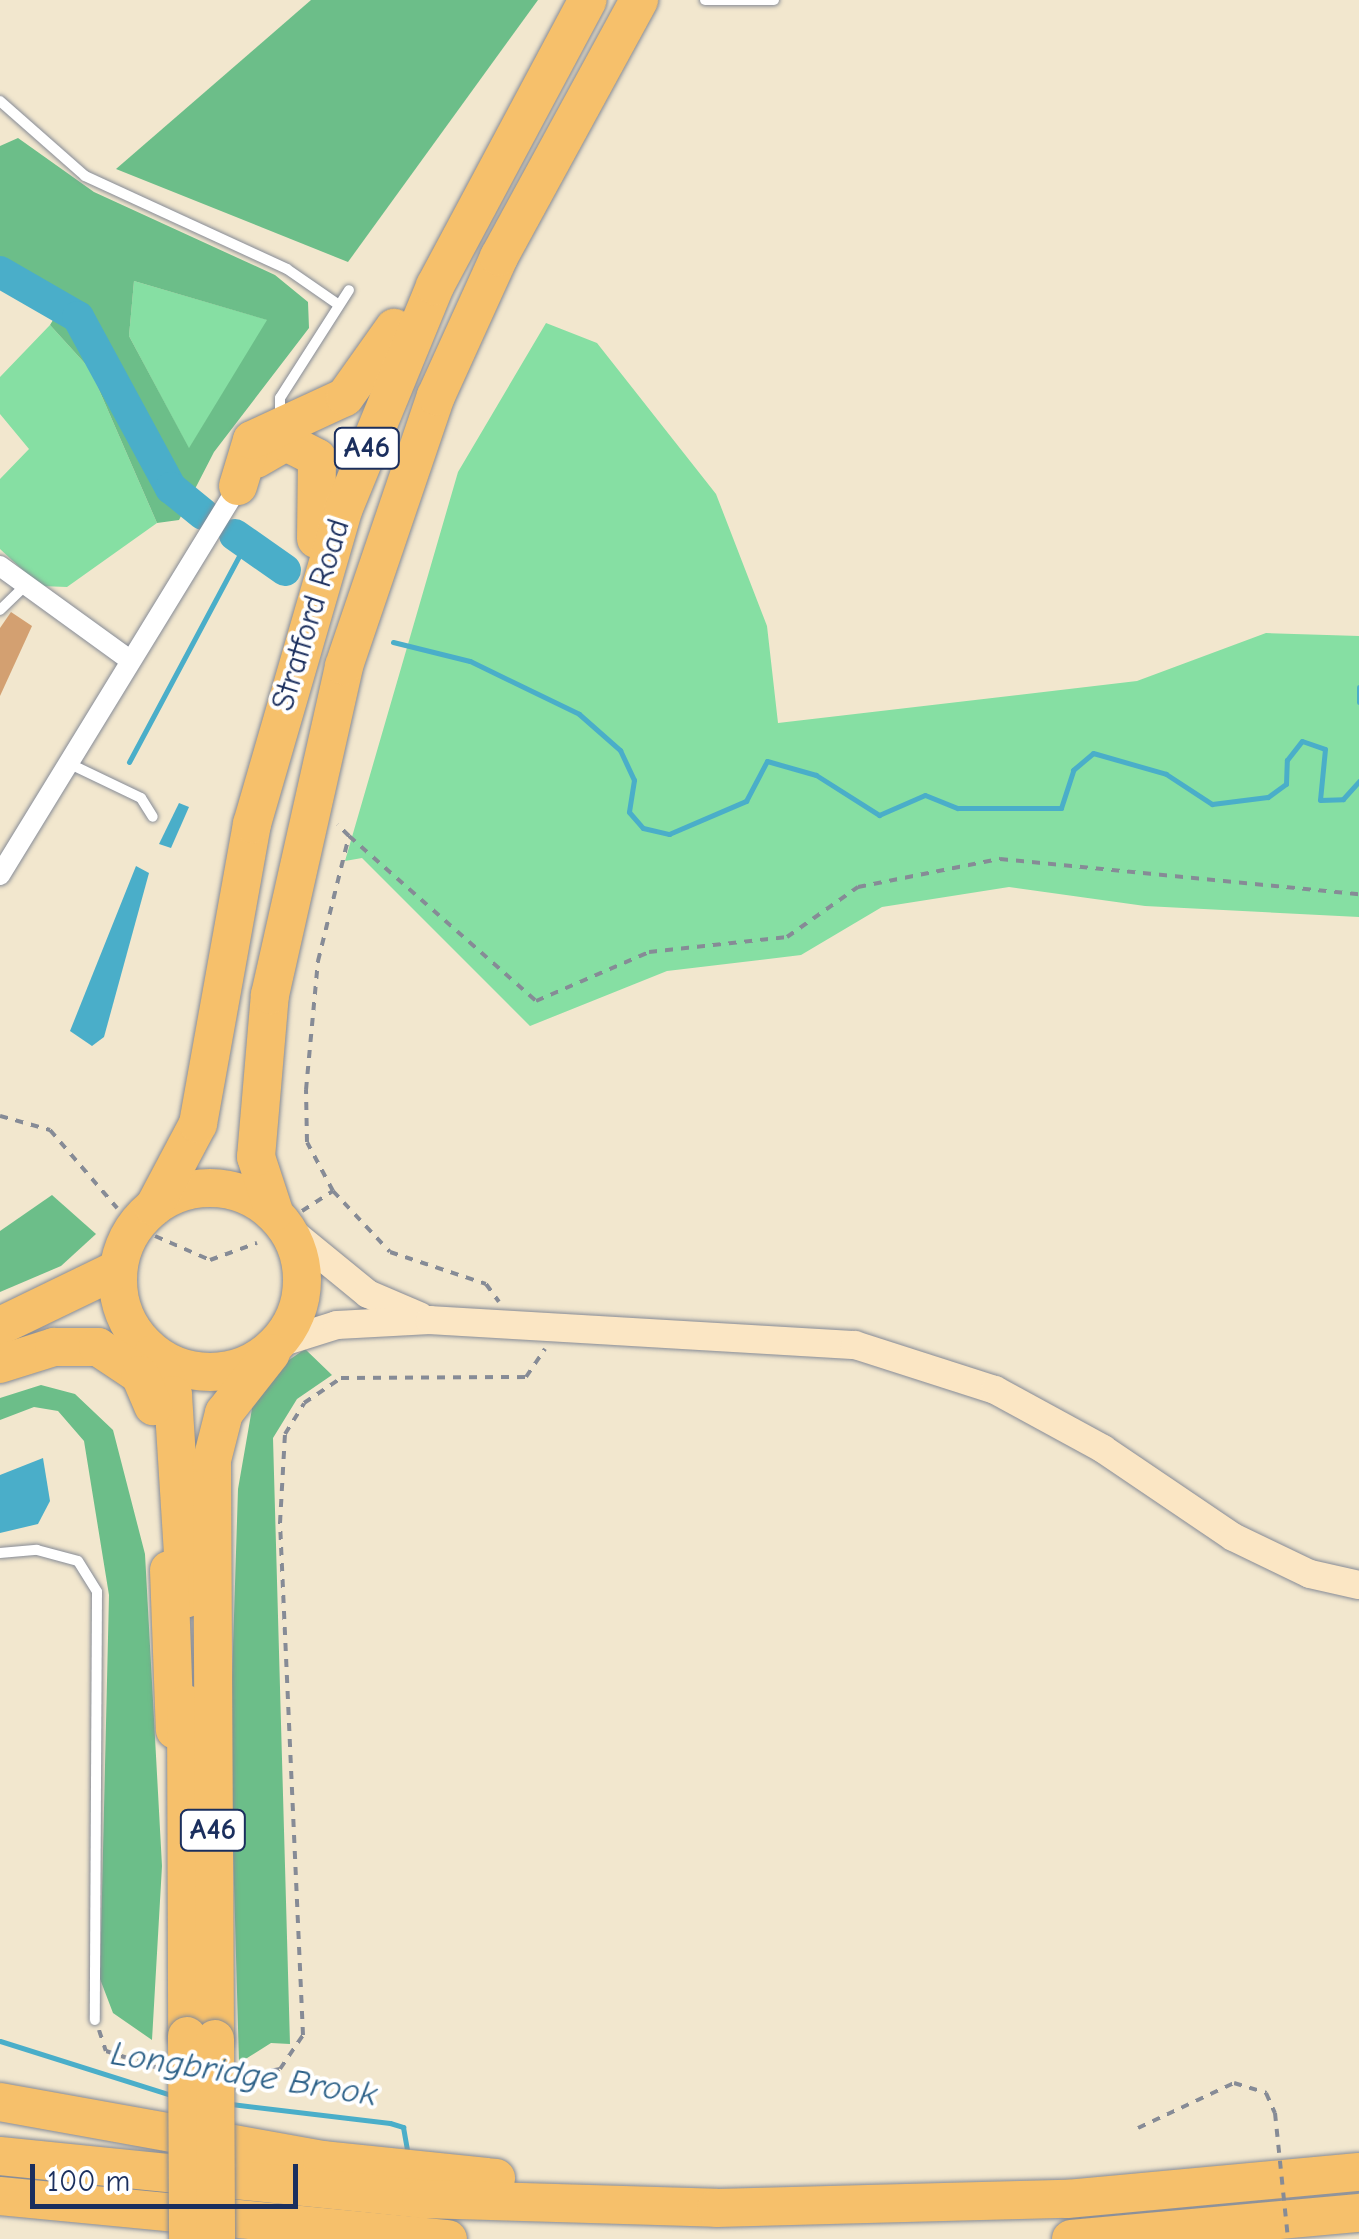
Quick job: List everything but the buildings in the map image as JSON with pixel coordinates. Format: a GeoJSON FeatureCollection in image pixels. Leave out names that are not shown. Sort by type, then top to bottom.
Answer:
{"type":"FeatureCollection","features":[{"type":"Feature","properties":{"kind":"highway"},"geometry":{"type":"LineString","coordinates":[[252,824],[321,520],[380,356],[458,202],[588,0]]}},
{"type":"Feature","properties":{"kind":"highway","name":"Stratford Road"},"geometry":{"type":"LineString","coordinates":[[116,1270],[142,1217],[198,1124],[252,824],[318,581],[392,385],[478,197],[588,0]]}},
{"type":"Feature","properties":{"kind":"highway","name":"Stratford Road"},"geometry":{"type":"LineString","coordinates":[[275,1348],[302,1286],[278,1225],[256,1146],[270,995],[344,666],[436,396],[499,257],[638,0]]}},
{"type":"Feature","properties":{"kind":"highway"},"geometry":{"type":"LineString","coordinates":[[238,486],[252,440],[280,422],[345,397],[380,356]]}},
{"type":"Feature","properties":{"kind":"highway"},"geometry":{"type":"LineString","coordinates":[[238,486],[267,448],[298,444],[322,470],[321,520]]}},
{"type":"Feature","properties":{"kind":"highway"},"geometry":{"type":"LineString","coordinates":[[142,1217],[224,1188],[278,1225]]}},
{"type":"Feature","properties":{"kind":"highway"},"geometry":{"type":"LineString","coordinates":[[0,1326],[116,1270],[122,1309],[147,1349]]}},
{"type":"Feature","properties":{"kind":"highway"},"geometry":{"type":"LineString","coordinates":[[0,1350],[69,1328],[212,1370],[275,1348]]}},
{"type":"Feature","properties":{"kind":"highway"},"geometry":{"type":"LineString","coordinates":[[0,1364],[54,1347],[98,1347],[148,1387],[186,1832]]}},
{"type":"Feature","properties":{"kind":"highway","name":"A46"},"geometry":{"type":"LineString","coordinates":[[188,2239],[212,1460],[224,1413],[275,1348]]}},
{"type":"Feature","properties":{"kind":"highway","name":"A46"},"geometry":{"type":"LineString","coordinates":[[147,1349],[173,1395],[186,1546],[186,1832],[192,2048],[216,2239]]}},
{"type":"Feature","properties":{"kind":"highway"},"geometry":{"type":"LineString","coordinates":[[0,2102],[322,2160],[622,2188],[716,2208]]}},
{"type":"Feature","properties":{"kind":"highway"},"geometry":{"type":"LineString","coordinates":[[0,2156],[421,2199],[716,2208],[1067,2199],[1359,2172]]}},
{"type":"Feature","properties":{"kind":"highway"},"geometry":{"type":"LineString","coordinates":[[0,2196],[448,2239]]}},
{"type":"Feature","properties":{"kind":"highway"},"geometry":{"type":"LineString","coordinates":[[1071,2239],[1359,2213]]}},
{"type":"Feature","properties":{"kind":"main road"},"geometry":{"type":"LineString","coordinates":[[278,1225],[368,1294],[430,1320]]}},
{"type":"Feature","properties":{"kind":"main road"},"geometry":{"type":"LineString","coordinates":[[275,1348],[337,1325],[430,1320],[548,1330],[808,1340],[905,1356],[1048,1416],[1270,1557],[1359,1585]]}},
{"type":"Feature","properties":{"kind":"street"},"geometry":{"type":"LineString","coordinates":[[0,875],[238,486]]}},
{"type":"Feature","properties":{"kind":"street"},"geometry":{"type":"LineString","coordinates":[[0,566],[22,589],[130,660]]}},
{"type":"Feature","properties":{"kind":"lane"},"geometry":{"type":"LineString","coordinates":[[705,0],[774,0]]}},
{"type":"Feature","properties":{"kind":"lane"},"geometry":{"type":"LineString","coordinates":[[0,100],[85,176],[287,268],[339,305]]}},
{"type":"Feature","properties":{"kind":"lane"},"geometry":{"type":"LineString","coordinates":[[280,422],[280,398],[348,290]]}},
{"type":"Feature","properties":{"kind":"lane"},"geometry":{"type":"LineString","coordinates":[[0,610],[22,589]]}},
{"type":"Feature","properties":{"kind":"lane"},"geometry":{"type":"LineString","coordinates":[[66,762],[141,798],[154,817]]}},
{"type":"Feature","properties":{"kind":"lane"},"geometry":{"type":"LineString","coordinates":[[0,1553],[38,1550],[78,1561],[97,1592],[96,2020]]}},
{"type":"Feature","properties":{"kind":"path"},"geometry":{"type":"LineString","coordinates":[[336,818],[350,836],[536,1001],[650,952],[787,937],[858,888],[1000,859],[1359,894]]}},
{"type":"Feature","properties":{"kind":"path"},"geometry":{"type":"LineString","coordinates":[[350,836],[318,961],[306,1090],[307,1142],[333,1192],[390,1252],[496,1292],[502,1326]]}},
{"type":"Feature","properties":{"kind":"path"},"geometry":{"type":"LineString","coordinates":[[0,1116],[50,1130],[142,1217],[210,1260],[333,1192]]}},
{"type":"Feature","properties":{"kind":"path"},"geometry":{"type":"LineString","coordinates":[[231,2075],[280,2069],[303,2035],[280,1524],[285,1434],[304,1403],[341,1378],[526,1377],[544,1359],[548,1330]]}},
{"type":"Feature","properties":{"kind":"path"},"geometry":{"type":"LineString","coordinates":[[96,2020],[106,2050],[136,2067],[192,2048]]}},
{"type":"Feature","properties":{"kind":"path"},"geometry":{"type":"LineString","coordinates":[[1138,2128],[1234,2083],[1266,2092],[1275,2113],[1288,2239]]}},
{"type":"Feature","properties":{"kind":"green space"},"geometry":{"type":"Polygon","coordinates":[[[311,0],[538,0],[348,262],[116,169],[311,0]]]}},
{"type":"Feature","properties":{"kind":"green space"},"geometry":{"type":"Polygon","coordinates":[[[18,138],[94,192],[275,275],[308,302],[309,328],[214,452],[179,520],[157,523],[90,369],[50,325],[62,305],[0,272],[0,146],[18,138]],[[134,281],[129,336],[189,448],[267,320],[134,281]]]}},
{"type":"Feature","properties":{"kind":"green space"},"geometry":{"type":"Polygon","coordinates":[[[134,281],[268,320],[189,449],[129,336],[134,281]]]}},
{"type":"Feature","properties":{"kind":"green space"},"geometry":{"type":"Polygon","coordinates":[[[546,323],[597,343],[716,494],[767,626],[778,723],[1137,681],[1266,633],[1359,636],[1359,917],[1145,906],[1009,887],[882,907],[801,955],[667,971],[530,1026],[362,858],[345,861],[458,472],[546,323]]]}},
{"type":"Feature","properties":{"kind":"green space"},"geometry":{"type":"Polygon","coordinates":[[[50,325],[90,369],[157,523],[67,587],[40,586],[0,549],[0,479],[29,449],[0,414],[0,377],[50,325]]]}},
{"type":"Feature","properties":{"kind":"green space"},"geometry":{"type":"Polygon","coordinates":[[[52,1195],[96,1234],[61,1266],[0,1292],[0,1231],[52,1195]]]}},
{"type":"Feature","properties":{"kind":"green space"},"geometry":{"type":"Polygon","coordinates":[[[305,1349],[332,1375],[297,1399],[273,1438],[290,2044],[271,2043],[239,2063],[230,1742],[238,1489],[254,1397],[270,1373],[305,1349]]]}},
{"type":"Feature","properties":{"kind":"green space"},"geometry":{"type":"Polygon","coordinates":[[[41,1385],[75,1394],[113,1430],[145,1554],[162,1866],[152,2040],[113,2013],[100,1979],[109,1595],[84,1441],[58,1411],[34,1407],[0,1420],[0,1398],[41,1385]]]}},
{"type":"Feature","properties":{"kind":"water"},"geometry":{"type":"Polygon","coordinates":[[[179,803],[189,807],[171,848],[159,844],[179,803]]]}},
{"type":"Feature","properties":{"kind":"water"},"geometry":{"type":"Polygon","coordinates":[[[136,866],[149,873],[104,1037],[92,1046],[70,1031],[136,866]]]}},
{"type":"Feature","properties":{"kind":"water"},"geometry":{"type":"Polygon","coordinates":[[[43,1458],[50,1501],[38,1524],[0,1533],[0,1475],[43,1458]]]}},
{"type":"Feature","properties":{"kind":"waterway"},"geometry":{"type":"LineString","coordinates":[[0,272],[78,317],[171,488],[203,514]]}},
{"type":"Feature","properties":{"kind":"waterway"},"geometry":{"type":"LineString","coordinates":[[235,535],[285,570]]}},
{"type":"Feature","properties":{"kind":"waterway"},"geometry":{"type":"LineString","coordinates":[[129,762],[246,543]]}},
{"type":"Feature","properties":{"kind":"waterway"},"geometry":{"type":"LineString","coordinates":[[393,642],[470,661],[579,714],[620,750],[634,780],[629,812],[643,828],[669,834],[746,801],[767,761],[816,775],[879,815],[925,795],[958,808],[1061,808],[1073,770],[1093,753],[1166,774],[1212,804],[1268,797],[1286,784],[1287,760],[1302,741],[1325,749],[1320,800],[1343,799],[1359,781]]}},
{"type":"Feature","properties":{"kind":"waterway"},"geometry":{"type":"LineString","coordinates":[[1359,687],[1359,702]]}},
{"type":"Feature","properties":{"kind":"waterway","name":"Longbridge Brook"},"geometry":{"type":"LineString","coordinates":[[0,2041],[171,2095]]}},
{"type":"Feature","properties":{"kind":"waterway","name":"Longbridge Brook"},"geometry":{"type":"LineString","coordinates":[[231,2104],[390,2123],[403,2127],[407,2149]]}}]}
